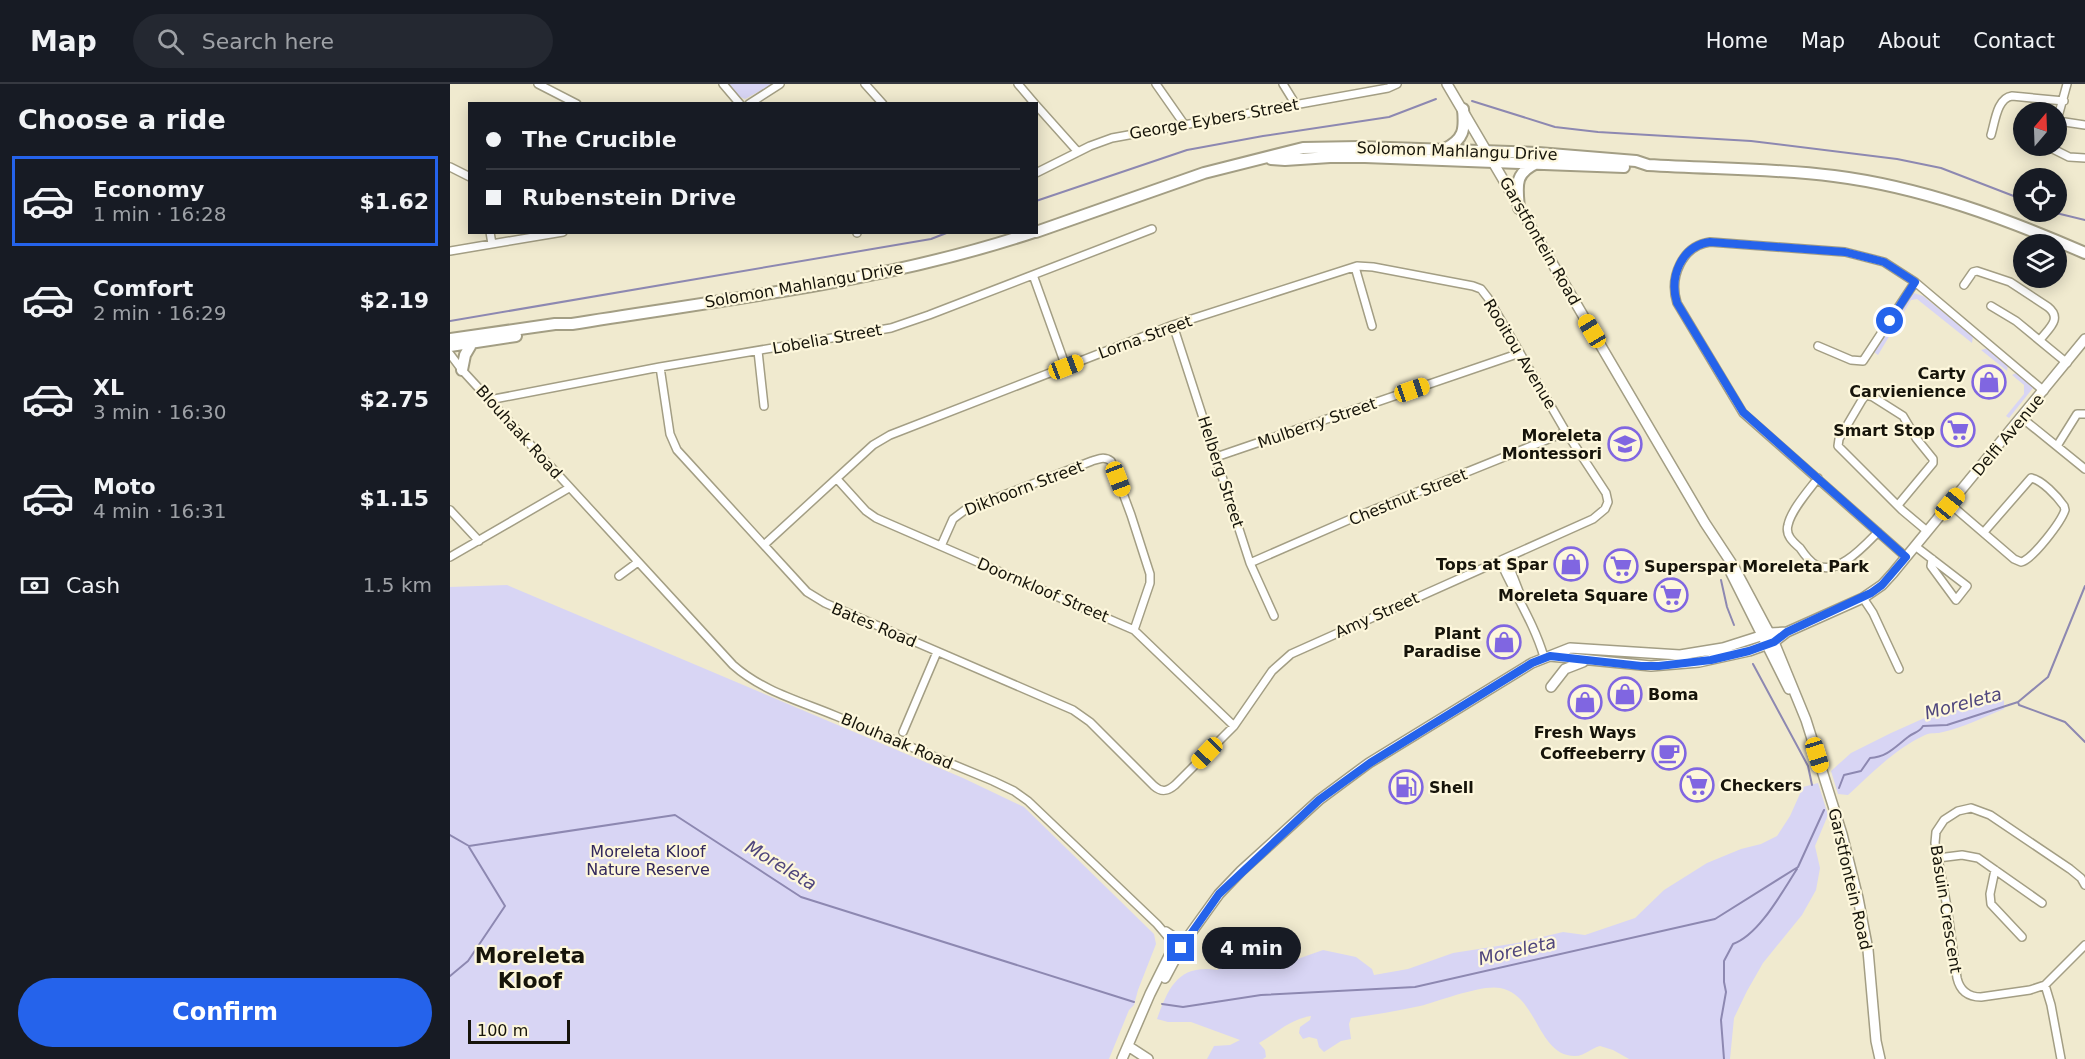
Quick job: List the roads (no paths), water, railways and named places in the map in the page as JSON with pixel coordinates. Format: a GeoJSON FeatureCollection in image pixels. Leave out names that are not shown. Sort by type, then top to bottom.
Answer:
{"type":"FeatureCollection","features":[{"type":"Feature","properties":{"kind":"main road"},"geometry":{"type":"LineString","coordinates":[[1445,149],[1456,143],[1462,135],[1463,109]]}},
{"type":"Feature","properties":{"kind":"main road","name":"Solomon Mahlangu Drive"},"geometry":{"type":"LineString","coordinates":[[1038,231],[1204,173],[1303,148],[1445,149],[1576,155],[1636,161],[1648,165]]}},
{"type":"Feature","properties":{"kind":"main road","name":"Solomon Mahlangu Drive"},"geometry":{"type":"LineString","coordinates":[[1268,158],[1285,160],[1330,156],[1795,171],[1836,176],[1920,194],[1988,214],[2085,253]]}},
{"type":"Feature","properties":{"kind":"main road"},"geometry":{"type":"LineString","coordinates":[[1519,208],[1518,181],[1523,171],[1537,163]]}},
{"type":"Feature","properties":{"kind":"main road","name":"Solomon Mahlangu Drive"},"geometry":{"type":"LineString","coordinates":[[2020,228],[2032,234]]}},
{"type":"Feature","properties":{"kind":"main road","name":"Solomon Mahlangu Drive"},"geometry":{"type":"LineString","coordinates":[[450,339],[555,324],[572,324],[890,271],[970,253],[1029,234]]}},
{"type":"Feature","properties":{"kind":"main road"},"geometry":{"type":"LineString","coordinates":[[2067,252],[2085,260]]}},
{"type":"Feature","properties":{"kind":"main road","name":"Solomon Mahlangu Drive"},"geometry":{"type":"LineString","coordinates":[[450,346],[555,330],[572,324]]}},
{"type":"Feature","properties":{"kind":"main road"},"geometry":{"type":"LineString","coordinates":[[462,370],[465,355],[472,343]]}},
{"type":"Feature","properties":{"kind":"street"},"geometry":{"type":"LineString","coordinates":[[538,84],[573,102]]}},
{"type":"Feature","properties":{"kind":"street"},"geometry":{"type":"LineString","coordinates":[[723,84],[738,102]]}},
{"type":"Feature","properties":{"kind":"street"},"geometry":{"type":"LineString","coordinates":[[752,102],[780,84]]}},
{"type":"Feature","properties":{"kind":"street"},"geometry":{"type":"LineString","coordinates":[[865,84],[881,102]]}},
{"type":"Feature","properties":{"kind":"street"},"geometry":{"type":"LineString","coordinates":[[1018,84],[1034,102]]}},
{"type":"Feature","properties":{"kind":"street"},"geometry":{"type":"LineString","coordinates":[[1156,84],[1184,124]]}},
{"type":"Feature","properties":{"kind":"street"},"geometry":{"type":"LineString","coordinates":[[1283,84],[1296,105]]}},
{"type":"Feature","properties":{"kind":"street","name":"George Eybers Street"},"geometry":{"type":"LineString","coordinates":[[1038,172],[1112,138],[1388,88],[1397,84]]}},
{"type":"Feature","properties":{"kind":"street","name":"Garstfontein Road"},"geometry":{"type":"LineString","coordinates":[[1447,84],[1705,523],[1734,567],[1768,639],[1817,755],[1842,834],[1868,950],[1876,1041],[1880,1059]]}},
{"type":"Feature","properties":{"kind":"street"},"geometry":{"type":"LineString","coordinates":[[1990,135],[2001,102],[2005,97],[2064,101],[2067,84]]}},
{"type":"Feature","properties":{"kind":"street"},"geometry":{"type":"LineString","coordinates":[[1038,106],[1078,152]]}},
{"type":"Feature","properties":{"kind":"street"},"geometry":{"type":"LineString","coordinates":[[2067,123],[2085,125]]}},
{"type":"Feature","properties":{"kind":"street"},"geometry":{"type":"LineString","coordinates":[[2067,156],[2085,158]]}},
{"type":"Feature","properties":{"kind":"street"},"geometry":{"type":"LineString","coordinates":[[450,167],[468,176]]}},
{"type":"Feature","properties":{"kind":"street","name":"Lobelia Street"},"geometry":{"type":"LineString","coordinates":[[489,400],[898,326],[1152,229]]}},
{"type":"Feature","properties":{"kind":"street"},"geometry":{"type":"LineString","coordinates":[[490,234],[492,244]]}},
{"type":"Feature","properties":{"kind":"street"},"geometry":{"type":"LineString","coordinates":[[450,251],[551,234]]}},
{"type":"Feature","properties":{"kind":"street"},"geometry":{"type":"LineString","coordinates":[[1906,557],[1743,412],[1677,303],[1674,290],[1683,256],[1696,245],[1710,242],[1845,252],[1884,262],[1915,282],[2044,391]]}},
{"type":"Feature","properties":{"kind":"street"},"geometry":{"type":"LineString","coordinates":[[1355,267],[1372,326]]}},
{"type":"Feature","properties":{"kind":"street","name":"Lorna Street"},"geometry":{"type":"LineString","coordinates":[[764,545],[873,445],[890,435],[1173,326],[1355,267],[1373,267],[1466,285]]}},
{"type":"Feature","properties":{"kind":"street"},"geometry":{"type":"LineString","coordinates":[[1964,285],[1973,272],[1977,271],[2010,282],[2048,307],[2056,316],[2040,340]]}},
{"type":"Feature","properties":{"kind":"street"},"geometry":{"type":"LineString","coordinates":[[1033,274],[1066,367]]}},
{"type":"Feature","properties":{"kind":"street"},"geometry":{"type":"LineString","coordinates":[[1818,346],[1851,360],[1863,361],[1915,282]]}},
{"type":"Feature","properties":{"kind":"street","name":"Rooitou Avenue"},"geometry":{"type":"LineString","coordinates":[[1466,285],[1484,292],[1566,432],[1606,493]]}},
{"type":"Feature","properties":{"kind":"street"},"geometry":{"type":"LineString","coordinates":[[1991,306],[2016,321],[2067,363]]}},
{"type":"Feature","properties":{"kind":"street","name":"Helberg Street"},"geometry":{"type":"LineString","coordinates":[[1173,326],[1250,563],[1274,616]]}},
{"type":"Feature","properties":{"kind":"street","name":"Delfi Avenue"},"geometry":{"type":"LineString","coordinates":[[1768,639],[1863,597],[1882,585],[2085,339]]}},
{"type":"Feature","properties":{"kind":"street"},"geometry":{"type":"LineString","coordinates":[[758,351],[764,406]]}},
{"type":"Feature","properties":{"kind":"street","name":"Mulberry Street"},"geometry":{"type":"LineString","coordinates":[[1216,457],[1520,353]]}},
{"type":"Feature","properties":{"kind":"street","name":"Blouhaak Road"},"geometry":{"type":"LineString","coordinates":[[450,354],[569,488],[747,677],[758,684],[976,774],[1023,796],[1178,943]]}},
{"type":"Feature","properties":{"kind":"street","name":"Bates Road"},"geometry":{"type":"LineString","coordinates":[[660,368],[673,443],[724,503],[815,599],[1073,710],[1090,722],[1158,789],[1169,790],[1175,785]]}},
{"type":"Feature","properties":{"kind":"street"},"geometry":{"type":"LineString","coordinates":[[1898,505],[1934,459],[1922,446],[1901,414],[1866,395],[1839,439],[1838,446],[1898,505],[1928,531]]}},
{"type":"Feature","properties":{"kind":"street"},"geometry":{"type":"LineString","coordinates":[[2057,446],[2077,414],[2085,414]]}},
{"type":"Feature","properties":{"kind":"street"},"geometry":{"type":"LineString","coordinates":[[2022,417],[2085,469]]}},
{"type":"Feature","properties":{"kind":"street","name":"Chestnut Street"},"geometry":{"type":"LineString","coordinates":[[1250,563],[1353,518],[1566,432]]}},
{"type":"Feature","properties":{"kind":"street","name":"Dikhoorn Street"},"geometry":{"type":"LineString","coordinates":[[940,546],[949,525],[957,514],[1092,461],[1104,458],[1111,461],[1150,574],[1150,584],[1134,630]]}},
{"type":"Feature","properties":{"kind":"street"},"geometry":{"type":"LineString","coordinates":[[1818,478],[1791,517],[1787,528],[1790,538],[1813,563],[1820,567],[1827,567],[1851,558],[1878,532]]}},
{"type":"Feature","properties":{"kind":"street"},"geometry":{"type":"LineString","coordinates":[[1950,504],[2018,562],[2031,557],[2065,510],[2061,501],[2043,484],[2031,478],[1984,532]]}},
{"type":"Feature","properties":{"kind":"street","name":"Doornkloof Street"},"geometry":{"type":"LineString","coordinates":[[837,479],[866,511],[876,518],[1134,630],[1234,726]]}},
{"type":"Feature","properties":{"kind":"street"},"geometry":{"type":"LineString","coordinates":[[450,557],[569,488]]}},
{"type":"Feature","properties":{"kind":"street","name":"Amy Street"},"geometry":{"type":"LineString","coordinates":[[1175,785],[1234,726],[1272,671],[1291,654],[1601,514],[1607,507],[1606,493]]}},
{"type":"Feature","properties":{"kind":"street"},"geometry":{"type":"LineString","coordinates":[[450,510],[479,541]]}},
{"type":"Feature","properties":{"kind":"street","name":"Garstfontein Road"},"geometry":{"type":"LineString","coordinates":[[1705,523],[1756,624],[1768,639]]}},
{"type":"Feature","properties":{"kind":"street"},"geometry":{"type":"LineString","coordinates":[[1915,546],[1932,559],[1967,586],[1956,600],[1931,566],[1932,559]]}},
{"type":"Feature","properties":{"kind":"street"},"geometry":{"type":"LineString","coordinates":[[1503,559],[1510,584],[1547,657]]}},
{"type":"Feature","properties":{"kind":"street"},"geometry":{"type":"LineString","coordinates":[[619,576],[638,562]]}},
{"type":"Feature","properties":{"kind":"street"},"geometry":{"type":"LineString","coordinates":[[1863,597],[1899,669]]}},
{"type":"Feature","properties":{"kind":"street"},"geometry":{"type":"LineString","coordinates":[[1738,644],[1756,624]]}},
{"type":"Feature","properties":{"kind":"street"},"geometry":{"type":"LineString","coordinates":[[1547,657],[1659,666],[1711,660],[1768,639]]}},
{"type":"Feature","properties":{"kind":"street"},"geometry":{"type":"LineString","coordinates":[[1122,1059],[1156,995],[1178,943],[1219,894],[1299,818],[1370,763],[1480,694],[1547,657],[1570,648],[1680,655],[1768,639]]}},
{"type":"Feature","properties":{"kind":"street"},"geometry":{"type":"LineString","coordinates":[[903,732],[937,651]]}},
{"type":"Feature","properties":{"kind":"street"},"geometry":{"type":"LineString","coordinates":[[1551,687],[1568,666],[1594,660]]}},
{"type":"Feature","properties":{"kind":"street","name":"Basuin Crescent"},"geometry":{"type":"LineString","coordinates":[[2045,985],[2030,990],[1981,997],[1971,996],[1962,990],[1957,978],[1934,839],[1938,827],[1958,810],[1977,809],[1990,815],[2070,869],[2081,878],[2085,885]]}},
{"type":"Feature","properties":{"kind":"street"},"geometry":{"type":"LineString","coordinates":[[1938,858],[1970,855],[1986,862],[2042,903]]}},
{"type":"Feature","properties":{"kind":"street"},"geometry":{"type":"LineString","coordinates":[[1995,870],[1991,904],[2022,937]]}},
{"type":"Feature","properties":{"kind":"street"},"geometry":{"type":"LineString","coordinates":[[1992,887],[2006,878]]}},
{"type":"Feature","properties":{"kind":"street"},"geometry":{"type":"LineString","coordinates":[[2061,1059],[2045,985],[2085,945]]}},
{"type":"Feature","properties":{"kind":"street","name":"Garstfontein Road"},"geometry":{"type":"LineString","coordinates":[[1873,1059],[1876,1041]]}},
{"type":"Feature","properties":{"kind":"street"},"geometry":{"type":"LineString","coordinates":[[1129,1059],[1130,1047]]}},
{"type":"Feature","properties":{"kind":"street"},"geometry":{"type":"LineString","coordinates":[[1130,1047],[1148,1059]]}},
{"type":"Feature","properties":{"kind":"waterway"},"geometry":{"type":"LineString","coordinates":[[1038,200],[1187,150],[1389,117],[1436,99]]}},
{"type":"Feature","properties":{"kind":"waterway"},"geometry":{"type":"LineString","coordinates":[[1472,101],[1555,127],[1598,132],[1751,141],[1897,159],[1941,168],[2013,196]]}},
{"type":"Feature","properties":{"kind":"waterway"},"geometry":{"type":"LineString","coordinates":[[2067,216],[2085,220]]}},
{"type":"Feature","properties":{"kind":"waterway"},"geometry":{"type":"LineString","coordinates":[[450,321],[931,239],[944,234]]}},
{"type":"Feature","properties":{"kind":"waterway"},"geometry":{"type":"LineString","coordinates":[[1721,580],[1734,625]]}},
{"type":"Feature","properties":{"kind":"waterway","name":"Moreleta"},"geometry":{"type":"LineString","coordinates":[[1839,788],[1844,775],[1861,771],[1870,758],[1886,754],[1923,726],[1947,725],[2018,702],[2048,677],[2085,586]]}},
{"type":"Feature","properties":{"kind":"waterway"},"geometry":{"type":"LineString","coordinates":[[1753,664],[1808,766],[1812,785]]}},
{"type":"Feature","properties":{"kind":"waterway"},"geometry":{"type":"LineString","coordinates":[[2018,702],[2019,705],[2065,722],[2085,742]]}},
{"type":"Feature","properties":{"kind":"waterway","name":"Moreleta"},"geometry":{"type":"LineString","coordinates":[[1162,1004],[1183,1007],[1261,995],[1415,987],[1715,919],[1798,867],[1824,810]]}},
{"type":"Feature","properties":{"kind":"waterway","name":"Moreleta"},"geometry":{"type":"LineString","coordinates":[[450,835],[469,846],[675,815],[801,897],[1134,1002]]}},
{"type":"Feature","properties":{"kind":"waterway"},"geometry":{"type":"LineString","coordinates":[[450,976],[468,961],[505,906],[469,847]]}},
{"type":"Feature","properties":{"kind":"waterway"},"geometry":{"type":"LineString","coordinates":[[1724,1059],[1721,1020],[1726,992],[1724,961],[1733,944],[1752,932],[1761,922],[1797,869]]}},
{"type":"Feature","properties":{"kind":"place","name":"Carty Carvienience"},"geometry":{"type":"Point","coordinates":[1989,382]}},
{"type":"Feature","properties":{"kind":"place","name":"Smart Stop"},"geometry":{"type":"Point","coordinates":[1958,430]}},
{"type":"Feature","properties":{"kind":"place","name":"Moreleta Montessori"},"geometry":{"type":"Point","coordinates":[1625,444]}},
{"type":"Feature","properties":{"kind":"place","name":"Tops at Spar"},"geometry":{"type":"Point","coordinates":[1571,564]}},
{"type":"Feature","properties":{"kind":"place","name":"Superspar Moreleta Park"},"geometry":{"type":"Point","coordinates":[1621,566]}},
{"type":"Feature","properties":{"kind":"place","name":"Moreleta Square"},"geometry":{"type":"Point","coordinates":[1671,595]}},
{"type":"Feature","properties":{"kind":"place","name":"Plant Paradise"},"geometry":{"type":"Point","coordinates":[1504,642]}},
{"type":"Feature","properties":{"kind":"place","name":"Boma"},"geometry":{"type":"Point","coordinates":[1625,694]}},
{"type":"Feature","properties":{"kind":"place","name":"Fresh Ways"},"geometry":{"type":"Point","coordinates":[1585,702]}},
{"type":"Feature","properties":{"kind":"place","name":"Coffeeberry"},"geometry":{"type":"Point","coordinates":[1669,753]}},
{"type":"Feature","properties":{"kind":"place","name":"Checkers"},"geometry":{"type":"Point","coordinates":[1697,785]}},
{"type":"Feature","properties":{"kind":"place","name":"Shell"},"geometry":{"type":"Point","coordinates":[1406,787]}},
{"type":"Feature","properties":{"kind":"district","name":"Moreleta Kloof"},"geometry":{"type":"Point","coordinates":[530,968]}},
{"type":"Feature","properties":{"kind":"park label","name":"Moreleta Kloof Nature Reserve"},"geometry":{"type":"Point","coordinates":[648,860]}}]}
